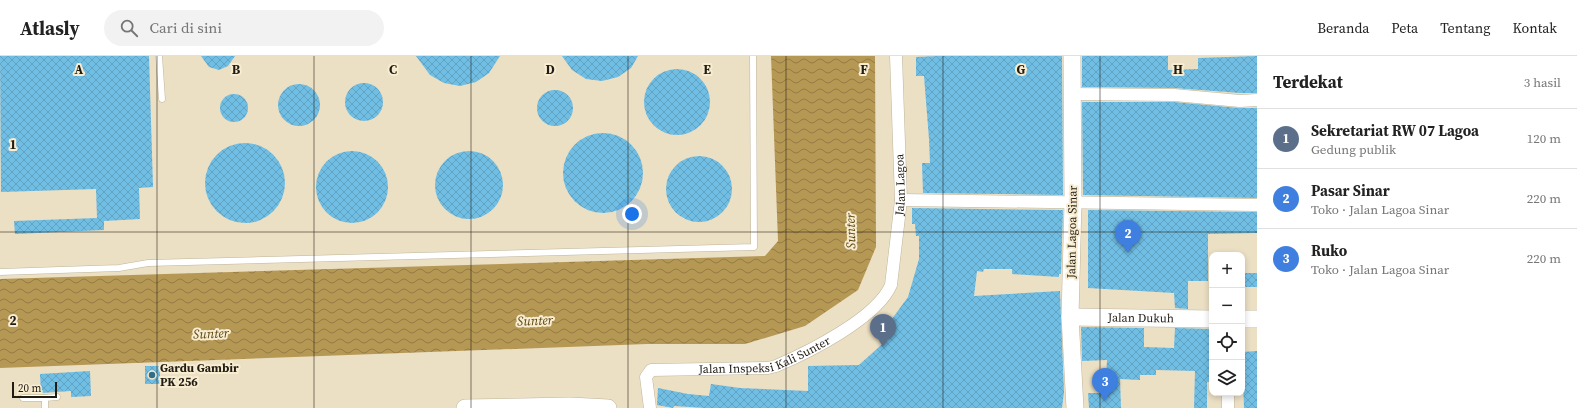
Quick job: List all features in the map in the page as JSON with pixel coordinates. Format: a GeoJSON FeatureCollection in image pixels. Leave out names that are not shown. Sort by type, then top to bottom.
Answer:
{"type":"FeatureCollection","features":[{"type":"Feature","properties":{"kind":"street","name":"Jalan Lagoa"},"geometry":{"type":"LineString","coordinates":[[876,307],[885,297],[891,285],[901,200],[896,56]]}},
{"type":"Feature","properties":{"kind":"street","name":"Jalan Lagoa Sinar"},"geometry":{"type":"LineString","coordinates":[[1072,56],[1073,202],[1070,317],[1074,408]]}},
{"type":"Feature","properties":{"kind":"street"},"geometry":{"type":"LineString","coordinates":[[1072,94],[1174,95],[1240,101],[1257,100]]}},
{"type":"Feature","properties":{"kind":"street"},"geometry":{"type":"LineString","coordinates":[[901,200],[1257,205]]}},
{"type":"Feature","properties":{"kind":"street","name":"Jalan Inspeksi Kali Sunter"},"geometry":{"type":"LineString","coordinates":[[650,408],[646,377],[649,371],[654,368],[768,368],[776,366],[826,342],[876,307]]}},
{"type":"Feature","properties":{"kind":"street","name":"Jalan Dukuh"},"geometry":{"type":"LineString","coordinates":[[1070,317],[1209,319]]}},
{"type":"Feature","properties":{"kind":"street"},"geometry":{"type":"LineString","coordinates":[[1245,319],[1257,319]]}},
{"type":"Feature","properties":{"kind":"street"},"geometry":{"type":"LineString","coordinates":[[1228,396],[1228,408]]}},
{"type":"Feature","properties":{"kind":"street"},"geometry":{"type":"LineString","coordinates":[[465,408],[570,406],[608,408]]}},
{"type":"Feature","properties":{"kind":"lane"},"geometry":{"type":"LineString","coordinates":[[159,56],[162,99]]}},
{"type":"Feature","properties":{"kind":"lane"},"geometry":{"type":"LineString","coordinates":[[0,272],[119,268],[148,263],[754,248],[753,56]]}},
{"type":"Feature","properties":{"kind":"lane"},"geometry":{"type":"LineString","coordinates":[[23,398],[57,397]]}},
{"type":"Feature","properties":{"kind":"lane"},"geometry":{"type":"LineString","coordinates":[[45,398],[45,408]]}},
{"type":"Feature","properties":{"kind":"water","name":"Sunter"},"geometry":{"type":"Polygon","coordinates":[[[771,56],[875,56],[876,247],[858,290],[805,326],[745,344],[647,344],[0,368],[0,279],[765,256],[778,241],[771,56]]]}},
{"type":"Feature","properties":{"kind":"building"},"geometry":{"type":"Polygon","coordinates":[[[0,56],[149,56],[153,187],[139,188],[140,219],[104,221],[104,230],[15,234],[14,221],[97,218],[96,189],[1,192],[0,56]]]}},
{"type":"Feature","properties":{"kind":"building"},"geometry":{"type":"Polygon","coordinates":[[[201,56],[235,56],[228,66],[219,70],[209,67],[201,56]]]}},
{"type":"Feature","properties":{"kind":"building"},"geometry":{"type":"Polygon","coordinates":[[[416,56],[500,56],[489,73],[476,82],[460,86],[444,83],[430,75],[416,56]]]}},
{"type":"Feature","properties":{"kind":"building"},"geometry":{"type":"Polygon","coordinates":[[[562,56],[638,56],[631,68],[618,77],[602,81],[586,79],[572,70],[562,56]]]}},
{"type":"Feature","properties":{"kind":"building"},"geometry":{"type":"Polygon","coordinates":[[[1062,56],[1063,195],[923,193],[922,163],[930,163],[929,139],[924,76],[916,76],[916,57],[1062,56]]]}},
{"type":"Feature","properties":{"kind":"building"},"geometry":{"type":"Polygon","coordinates":[[[1082,56],[1168,56],[1168,70],[1198,69],[1198,58],[1257,56],[1257,93],[1174,88],[1082,87],[1082,56]]]}},
{"type":"Feature","properties":{"kind":"building"},"geometry":{"type":"Polygon","coordinates":[[[677,69],[690,71],[705,84],[708,89],[710,102],[708,115],[695,130],[690,133],[677,135],[664,133],[649,120],[646,115],[644,102],[646,89],[659,74],[664,71],[677,69]]]}},
{"type":"Feature","properties":{"kind":"building"},"geometry":{"type":"Polygon","coordinates":[[[360,83],[368,83],[378,88],[382,95],[382,109],[378,116],[368,121],[360,121],[350,116],[348,113],[345,106],[345,98],[350,88],[353,86],[360,83]]]}},
{"type":"Feature","properties":{"kind":"building"},"geometry":{"type":"Polygon","coordinates":[[[295,84],[303,84],[314,90],[320,101],[320,109],[314,120],[303,126],[295,126],[284,120],[278,109],[278,101],[284,90],[295,84]]]}},
{"type":"Feature","properties":{"kind":"building"},"geometry":{"type":"Polygon","coordinates":[[[559,90],[568,95],[572,101],[572,115],[568,121],[559,126],[551,126],[542,121],[538,115],[537,104],[542,95],[548,91],[559,90]]]}},
{"type":"Feature","properties":{"kind":"building"},"geometry":{"type":"Polygon","coordinates":[[[234,94],[244,98],[248,108],[244,118],[234,122],[224,118],[220,108],[224,98],[234,94]]]}},
{"type":"Feature","properties":{"kind":"building"},"geometry":{"type":"Polygon","coordinates":[[[1082,102],[1174,102],[1239,108],[1257,108],[1257,198],[1083,195],[1082,102]]]}},
{"type":"Feature","properties":{"kind":"building"},"geometry":{"type":"Polygon","coordinates":[[[595,133],[611,133],[632,144],[643,165],[643,181],[632,202],[611,213],[595,213],[581,207],[574,202],[569,195],[563,181],[563,165],[569,151],[574,144],[581,139],[595,133]]]}},
{"type":"Feature","properties":{"kind":"building"},"geometry":{"type":"Polygon","coordinates":[[[245,143],[260,146],[273,155],[282,168],[285,183],[282,198],[273,211],[260,220],[245,223],[230,220],[217,211],[208,198],[205,183],[208,168],[217,155],[230,146],[245,143]]]}},
{"type":"Feature","properties":{"kind":"building"},"geometry":{"type":"Polygon","coordinates":[[[352,151],[372,157],[382,167],[388,187],[382,207],[372,217],[352,223],[332,217],[322,207],[316,187],[322,167],[332,157],[352,151]]]}},
{"type":"Feature","properties":{"kind":"building"},"geometry":{"type":"Polygon","coordinates":[[[462,151],[476,151],[488,156],[498,166],[503,178],[503,192],[498,204],[488,214],[476,219],[462,219],[450,214],[440,204],[435,192],[435,178],[440,166],[450,156],[462,151]]]}},
{"type":"Feature","properties":{"kind":"building"},"geometry":{"type":"Polygon","coordinates":[[[699,156],[712,158],[722,166],[730,176],[732,189],[730,202],[722,212],[712,220],[699,222],[686,220],[676,212],[668,202],[666,189],[668,176],[676,166],[686,158],[699,156]]]}},
{"type":"Feature","properties":{"kind":"building"},"geometry":{"type":"Polygon","coordinates":[[[912,208],[1063,210],[1061,274],[1059,274],[1059,277],[1012,274],[1012,269],[984,269],[983,272],[977,271],[974,296],[1060,291],[1064,392],[1062,408],[705,408],[674,406],[673,408],[657,405],[658,388],[688,394],[709,396],[711,384],[740,388],[808,391],[808,366],[859,365],[890,337],[889,323],[908,297],[919,259],[919,236],[916,236],[915,224],[912,224],[912,208]]]}},
{"type":"Feature","properties":{"kind":"building"},"geometry":{"type":"Polygon","coordinates":[[[1088,210],[1257,212],[1257,233],[1208,234],[1208,281],[1188,281],[1188,309],[1175,308],[1174,293],[1088,288],[1088,210]]]}},
{"type":"Feature","properties":{"kind":"building"},"geometry":{"type":"Polygon","coordinates":[[[1245,273],[1257,273],[1257,287],[1245,287],[1245,273]]]}},
{"type":"Feature","properties":{"kind":"building"},"geometry":{"type":"Polygon","coordinates":[[[1081,327],[1144,328],[1144,347],[1174,348],[1175,328],[1209,329],[1209,382],[1207,382],[1207,408],[1194,408],[1195,371],[1156,370],[1156,375],[1140,375],[1140,380],[1120,379],[1121,408],[1089,408],[1088,393],[1105,393],[1107,360],[1082,361],[1081,327]]]}},
{"type":"Feature","properties":{"kind":"building"},"geometry":{"type":"Polygon","coordinates":[[[1257,351],[1257,408],[1244,408],[1245,352],[1257,351]]]}},
{"type":"Feature","properties":{"kind":"building","name":"Gardu Gambir PK 256"},"geometry":{"type":"Polygon","coordinates":[[[145,366],[160,366],[160,384],[145,384],[145,366]]]}},
{"type":"Feature","properties":{"kind":"building"},"geometry":{"type":"Polygon","coordinates":[[[90,371],[91,396],[71,397],[71,391],[41,393],[40,374],[90,371]]]}},
{"type":"Feature","properties":{"kind":"place","name":"Pasar Sinar"},"geometry":{"type":"Point","coordinates":[1128,253]}},
{"type":"Feature","properties":{"kind":"place","name":"Sekretariat RW 07 Lagoa"},"geometry":{"type":"Point","coordinates":[883,347]}},
{"type":"Feature","properties":{"kind":"place","name":"Gardu Gambir PK 256"},"geometry":{"type":"Point","coordinates":[152,375]}},
{"type":"Feature","properties":{"kind":"place","name":"Ruko"},"geometry":{"type":"Point","coordinates":[1105,401]}}]}
